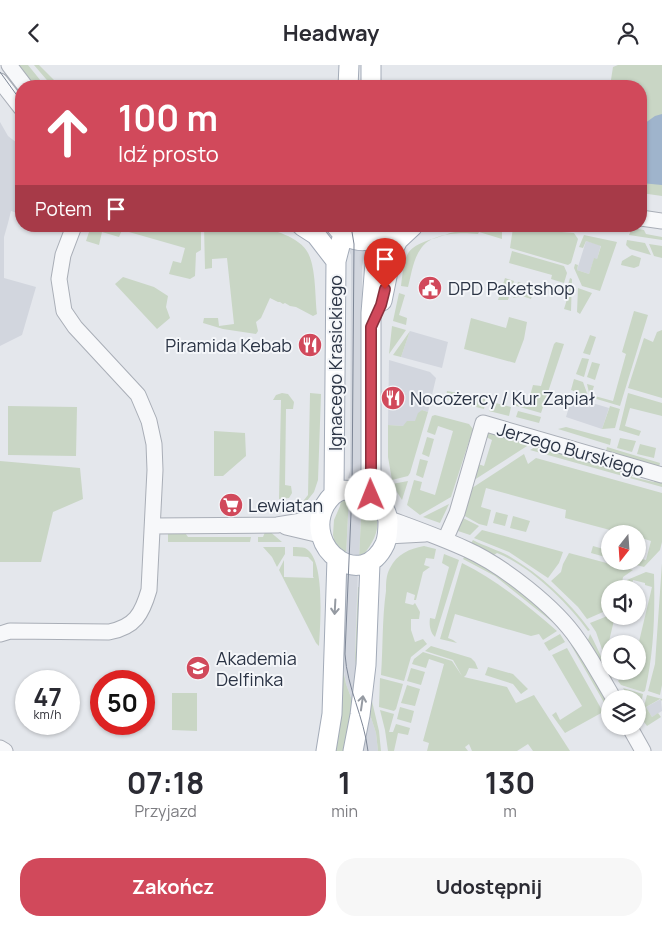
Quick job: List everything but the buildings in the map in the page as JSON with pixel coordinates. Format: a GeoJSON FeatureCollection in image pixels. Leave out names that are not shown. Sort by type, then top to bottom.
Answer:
{"type":"FeatureCollection","features":[{"type":"Feature","properties":{"kind":"main road"},"geometry":{"type":"LineString","coordinates":[[348,80],[349,65]]}},
{"type":"Feature","properties":{"kind":"main road"},"geometry":{"type":"LineString","coordinates":[[371,65],[371,80]]}},
{"type":"Feature","properties":{"kind":"main road"},"geometry":{"type":"LineString","coordinates":[[311,232],[316,235],[336,261]]}},
{"type":"Feature","properties":{"kind":"main road","name":"Ignacego Krasickiego"},"geometry":{"type":"LineString","coordinates":[[334,492],[336,261],[339,232]]}},
{"type":"Feature","properties":{"kind":"main road"},"geometry":{"type":"LineString","coordinates":[[342,232],[358,241],[370,241],[387,232]]}},
{"type":"Feature","properties":{"kind":"main road"},"geometry":{"type":"LineString","coordinates":[[371,327],[381,305],[392,252],[398,241],[406,232]]}},
{"type":"Feature","properties":{"kind":"main road","name":"Ignacego Krasickiego"},"geometry":{"type":"LineString","coordinates":[[371,495],[371,327],[377,238]]}},
{"type":"Feature","properties":{"kind":"main road"},"geometry":{"type":"LineString","coordinates":[[354,751],[366,665],[370,563],[385,544],[387,527],[382,504],[371,495],[352,490],[334,492],[327,502],[320,527],[325,546],[337,559],[344,563],[356,566],[370,563]]}},
{"type":"Feature","properties":{"kind":"main road"},"geometry":{"type":"LineString","coordinates":[[326,751],[332,714],[337,559]]}},
{"type":"Feature","properties":{"kind":"street"},"geometry":{"type":"LineString","coordinates":[[9,65],[20,80]]}},
{"type":"Feature","properties":{"kind":"street"},"geometry":{"type":"LineString","coordinates":[[0,81],[15,100]]}},
{"type":"Feature","properties":{"kind":"street"},"geometry":{"type":"LineString","coordinates":[[647,219],[662,221]]}},
{"type":"Feature","properties":{"kind":"street"},"geometry":{"type":"LineString","coordinates":[[0,634],[10,631],[109,632],[122,629],[134,621],[144,609],[149,590],[155,470],[154,444],[149,421],[138,395],[75,327],[64,311],[59,279],[63,255],[72,232]]}},
{"type":"Feature","properties":{"kind":"street","name":"Jerzego Burskiego"},"geometry":{"type":"LineString","coordinates":[[438,537],[457,513],[483,423],[662,475]]}},
{"type":"Feature","properties":{"kind":"street"},"geometry":{"type":"LineString","coordinates":[[153,525],[320,527]]}},
{"type":"Feature","properties":{"kind":"street"},"geometry":{"type":"LineString","coordinates":[[387,527],[438,537],[483,557],[518,581],[558,616],[578,638],[609,690]]}},
{"type":"Feature","properties":{"kind":"street"},"geometry":{"type":"LineString","coordinates":[[634,735],[643,751]]}},
{"type":"Feature","properties":{"kind":"street"},"geometry":{"type":"LineString","coordinates":[[0,748],[5,751]]}},
{"type":"Feature","properties":{"kind":"shaded area"},"geometry":{"type":"Polygon","coordinates":[[[0,122],[8,136],[15,141],[15,212],[11,211],[4,237],[4,278],[36,287],[22,335],[0,346],[0,122]]]}},
{"type":"Feature","properties":{"kind":"shaded area"},"geometry":{"type":"Polygon","coordinates":[[[586,241],[601,245],[597,259],[594,259],[589,274],[577,270],[586,241]]]}},
{"type":"Feature","properties":{"kind":"shaded area"},"geometry":{"type":"Polygon","coordinates":[[[347,246],[359,251],[368,251],[362,266],[362,470],[364,478],[348,478],[350,471],[351,255],[347,246]]]}},
{"type":"Feature","properties":{"kind":"shaded area"},"geometry":{"type":"Polygon","coordinates":[[[410,331],[448,342],[442,368],[401,357],[410,331]]]}},
{"type":"Feature","properties":{"kind":"shaded area"},"geometry":{"type":"Polygon","coordinates":[[[389,360],[430,372],[436,378],[428,412],[422,410],[416,421],[403,426],[388,425],[389,360]]]}},
{"type":"Feature","properties":{"kind":"shaded area"},"geometry":{"type":"Polygon","coordinates":[[[572,397],[609,408],[602,429],[566,417],[572,397]]]}},
{"type":"Feature","properties":{"kind":"shaded area"},"geometry":{"type":"Polygon","coordinates":[[[349,494],[362,496],[359,561],[346,558],[349,494]]]}},
{"type":"Feature","properties":{"kind":"shaded area"},"geometry":{"type":"Polygon","coordinates":[[[346,569],[358,571],[355,651],[357,671],[356,711],[346,684],[342,658],[346,569]]]}},
{"type":"Feature","properties":{"kind":"shaded area"},"geometry":{"type":"Polygon","coordinates":[[[661,699],[662,711],[652,717],[646,707],[661,699]]]}},
{"type":"Feature","properties":{"kind":"shaded area"},"geometry":{"type":"Polygon","coordinates":[[[367,705],[376,733],[378,751],[364,751],[367,705]]]}},
{"type":"Feature","properties":{"kind":"green space"},"geometry":{"type":"Polygon","coordinates":[[[18,65],[28,65],[40,80],[30,80],[18,65]]]}},
{"type":"Feature","properties":{"kind":"green space"},"geometry":{"type":"Polygon","coordinates":[[[34,65],[39,65],[54,80],[47,80],[34,65]]]}},
{"type":"Feature","properties":{"kind":"green space"},"geometry":{"type":"Polygon","coordinates":[[[618,65],[662,65],[662,196],[647,194],[647,80],[611,80],[613,67],[618,65]]]}},
{"type":"Feature","properties":{"kind":"green space"},"geometry":{"type":"Polygon","coordinates":[[[89,232],[102,232],[99,245],[86,241],[89,232]]]}},
{"type":"Feature","properties":{"kind":"green space"},"geometry":{"type":"Polygon","coordinates":[[[102,232],[121,232],[119,237],[102,232]]]}},
{"type":"Feature","properties":{"kind":"green space"},"geometry":{"type":"Polygon","coordinates":[[[129,232],[201,232],[201,250],[196,253],[195,276],[190,279],[169,274],[173,261],[181,263],[185,248],[129,232]]]}},
{"type":"Feature","properties":{"kind":"green space"},"geometry":{"type":"Polygon","coordinates":[[[204,232],[277,232],[292,238],[304,247],[311,259],[317,314],[313,316],[296,307],[270,298],[261,318],[256,322],[258,331],[256,334],[223,329],[203,323],[204,318],[218,318],[219,326],[234,324],[227,258],[212,259],[212,268],[205,269],[204,232]]]}},
{"type":"Feature","properties":{"kind":"green space"},"geometry":{"type":"Polygon","coordinates":[[[455,232],[479,232],[478,234],[455,233],[445,235],[455,232]]]}},
{"type":"Feature","properties":{"kind":"green space"},"geometry":{"type":"Polygon","coordinates":[[[479,232],[502,232],[502,239],[479,232]]]}},
{"type":"Feature","properties":{"kind":"green space"},"geometry":{"type":"Polygon","coordinates":[[[512,232],[574,233],[578,239],[571,263],[568,265],[510,248],[512,232]]]}},
{"type":"Feature","properties":{"kind":"green space"},"geometry":{"type":"Polygon","coordinates":[[[630,232],[645,232],[646,234],[662,237],[662,240],[629,235],[630,232]]]}},
{"type":"Feature","properties":{"kind":"green space"},"geometry":{"type":"Polygon","coordinates":[[[584,235],[617,242],[600,291],[582,286],[574,268],[575,264],[578,265],[577,270],[589,274],[594,258],[597,259],[601,246],[586,241],[583,248],[579,247],[584,235]]]}},
{"type":"Feature","properties":{"kind":"green space"},"geometry":{"type":"Polygon","coordinates":[[[431,240],[425,244],[418,254],[408,287],[401,286],[405,259],[408,253],[418,245],[431,240]]]}},
{"type":"Feature","properties":{"kind":"green space"},"geometry":{"type":"Polygon","coordinates":[[[627,240],[645,243],[651,255],[630,249],[626,245],[627,240]]]}},
{"type":"Feature","properties":{"kind":"green space"},"geometry":{"type":"Polygon","coordinates":[[[649,244],[662,246],[662,258],[654,256],[649,244]]]}},
{"type":"Feature","properties":{"kind":"green space"},"geometry":{"type":"Polygon","coordinates":[[[512,251],[564,266],[567,273],[564,283],[551,279],[552,275],[509,263],[512,251]]]}},
{"type":"Feature","properties":{"kind":"green space"},"geometry":{"type":"Polygon","coordinates":[[[632,255],[641,258],[639,266],[634,268],[621,265],[622,261],[632,255]]]}},
{"type":"Feature","properties":{"kind":"green space"},"geometry":{"type":"Polygon","coordinates":[[[123,277],[154,287],[168,296],[166,307],[170,318],[157,329],[115,284],[123,277]]]}},
{"type":"Feature","properties":{"kind":"green space"},"geometry":{"type":"Polygon","coordinates":[[[505,278],[514,281],[508,300],[498,300],[505,278]]]}},
{"type":"Feature","properties":{"kind":"green space"},"geometry":{"type":"Polygon","coordinates":[[[570,278],[572,279],[571,311],[564,309],[568,296],[565,295],[570,278]]]}},
{"type":"Feature","properties":{"kind":"green space"},"geometry":{"type":"Polygon","coordinates":[[[518,282],[535,287],[531,299],[522,296],[513,298],[518,282]]]}},
{"type":"Feature","properties":{"kind":"green space"},"geometry":{"type":"Polygon","coordinates":[[[578,288],[592,293],[580,314],[577,312],[578,288]]]}},
{"type":"Feature","properties":{"kind":"green space"},"geometry":{"type":"Polygon","coordinates":[[[399,293],[405,295],[399,315],[407,318],[406,325],[393,321],[399,293]]]}},
{"type":"Feature","properties":{"kind":"green space"},"geometry":{"type":"Polygon","coordinates":[[[634,311],[648,315],[620,406],[590,397],[587,384],[594,386],[591,395],[613,401],[626,354],[622,352],[634,311]]]}},
{"type":"Feature","properties":{"kind":"green space"},"geometry":{"type":"Polygon","coordinates":[[[509,317],[527,322],[524,339],[515,363],[464,349],[471,318],[506,328],[509,317]]]}},
{"type":"Feature","properties":{"kind":"green space"},"geometry":{"type":"Polygon","coordinates":[[[392,326],[406,330],[389,354],[392,326]]]}},
{"type":"Feature","properties":{"kind":"green space"},"geometry":{"type":"Polygon","coordinates":[[[662,330],[662,398],[628,388],[644,338],[653,342],[657,332],[662,330]]]}},
{"type":"Feature","properties":{"kind":"green space"},"geometry":{"type":"Polygon","coordinates":[[[410,331],[401,357],[393,355],[410,331]]]}},
{"type":"Feature","properties":{"kind":"green space"},"geometry":{"type":"Polygon","coordinates":[[[590,335],[596,337],[590,355],[583,353],[590,335]]]}},
{"type":"Feature","properties":{"kind":"green space"},"geometry":{"type":"Polygon","coordinates":[[[556,342],[564,344],[541,413],[513,405],[515,398],[528,403],[533,385],[541,386],[556,342]]]}},
{"type":"Feature","properties":{"kind":"green space"},"geometry":{"type":"Polygon","coordinates":[[[582,358],[589,359],[584,377],[576,374],[582,358]]]}},
{"type":"Feature","properties":{"kind":"green space"},"geometry":{"type":"Polygon","coordinates":[[[592,362],[600,364],[595,380],[587,377],[592,362]]]}},
{"type":"Feature","properties":{"kind":"green space"},"geometry":{"type":"Polygon","coordinates":[[[574,379],[583,382],[588,396],[571,390],[574,379]]]}},
{"type":"Feature","properties":{"kind":"green space"},"geometry":{"type":"Polygon","coordinates":[[[447,391],[464,394],[462,402],[446,399],[447,391]]]}},
{"type":"Feature","properties":{"kind":"green space"},"geometry":{"type":"Polygon","coordinates":[[[310,393],[321,394],[318,480],[314,492],[302,507],[300,505],[308,495],[310,393]]]}},
{"type":"Feature","properties":{"kind":"green space"},"geometry":{"type":"Polygon","coordinates":[[[628,393],[662,403],[662,416],[630,408],[625,426],[641,431],[639,436],[619,430],[628,393]]]}},
{"type":"Feature","properties":{"kind":"green space"},"geometry":{"type":"Polygon","coordinates":[[[288,394],[294,402],[293,409],[286,409],[285,485],[291,486],[292,493],[289,498],[279,499],[281,400],[273,400],[276,395],[288,394]]]}},
{"type":"Feature","properties":{"kind":"green space"},"geometry":{"type":"Polygon","coordinates":[[[469,395],[486,399],[484,409],[468,405],[469,395]]]}},
{"type":"Feature","properties":{"kind":"green space"},"geometry":{"type":"Polygon","coordinates":[[[492,402],[511,407],[509,416],[489,411],[492,402]]]}},
{"type":"Feature","properties":{"kind":"green space"},"geometry":{"type":"Polygon","coordinates":[[[8,406],[77,407],[76,456],[8,455],[8,406]]]}},
{"type":"Feature","properties":{"kind":"green space"},"geometry":{"type":"Polygon","coordinates":[[[610,406],[620,409],[615,428],[602,429],[610,406]]]}},
{"type":"Feature","properties":{"kind":"green space"},"geometry":{"type":"Polygon","coordinates":[[[422,410],[428,412],[410,473],[408,476],[392,480],[388,457],[388,425],[403,426],[407,421],[415,421],[418,413],[422,410]]]}},
{"type":"Feature","properties":{"kind":"green space"},"geometry":{"type":"Polygon","coordinates":[[[518,411],[541,417],[539,423],[516,417],[518,411]]]}},
{"type":"Feature","properties":{"kind":"green space"},"geometry":{"type":"Polygon","coordinates":[[[435,415],[469,424],[473,429],[451,497],[420,515],[407,505],[414,480],[422,482],[420,490],[435,495],[453,431],[438,426],[435,435],[427,432],[432,416],[435,415]]]}},
{"type":"Feature","properties":{"kind":"green space"},"geometry":{"type":"Polygon","coordinates":[[[566,427],[611,439],[610,445],[558,429],[566,427]]]}},
{"type":"Feature","properties":{"kind":"green space"},"geometry":{"type":"Polygon","coordinates":[[[214,431],[245,433],[246,456],[223,476],[214,476],[214,431]]]}},
{"type":"Feature","properties":{"kind":"green space"},"geometry":{"type":"Polygon","coordinates":[[[489,432],[529,442],[527,446],[471,482],[478,464],[484,466],[492,440],[486,437],[489,432]]]}},
{"type":"Feature","properties":{"kind":"green space"},"geometry":{"type":"Polygon","coordinates":[[[427,437],[434,439],[429,457],[422,454],[427,437]]]}},
{"type":"Feature","properties":{"kind":"green space"},"geometry":{"type":"Polygon","coordinates":[[[620,438],[636,441],[632,452],[617,448],[620,438]]]}},
{"type":"Feature","properties":{"kind":"green space"},"geometry":{"type":"Polygon","coordinates":[[[640,444],[656,448],[654,458],[637,454],[640,444]]]}},
{"type":"Feature","properties":{"kind":"green space"},"geometry":{"type":"Polygon","coordinates":[[[537,446],[632,473],[632,477],[654,482],[655,479],[662,481],[662,487],[530,450],[537,446]]]}},
{"type":"Feature","properties":{"kind":"green space"},"geometry":{"type":"Polygon","coordinates":[[[607,447],[660,463],[658,471],[606,451],[607,447]]]}},
{"type":"Feature","properties":{"kind":"green space"},"geometry":{"type":"Polygon","coordinates":[[[524,454],[528,464],[536,458],[662,493],[662,542],[660,550],[646,565],[651,541],[646,539],[646,525],[601,525],[601,528],[565,518],[566,510],[486,488],[481,507],[491,510],[487,526],[479,524],[463,515],[472,488],[524,454]]]}},
{"type":"Feature","properties":{"kind":"green space"},"geometry":{"type":"Polygon","coordinates":[[[420,459],[428,461],[423,478],[416,475],[420,459]]]}},
{"type":"Feature","properties":{"kind":"green space"},"geometry":{"type":"Polygon","coordinates":[[[0,461],[80,468],[83,499],[53,512],[41,562],[0,562],[0,461]]]}},
{"type":"Feature","properties":{"kind":"green space"},"geometry":{"type":"Polygon","coordinates":[[[408,481],[402,500],[392,484],[408,481]]]}},
{"type":"Feature","properties":{"kind":"green space"},"geometry":{"type":"Polygon","coordinates":[[[349,495],[346,556],[335,544],[333,535],[334,520],[341,500],[349,495]]]}},
{"type":"Feature","properties":{"kind":"green space"},"geometry":{"type":"Polygon","coordinates":[[[362,497],[375,512],[377,528],[371,544],[359,560],[362,497]]]}},
{"type":"Feature","properties":{"kind":"green space"},"geometry":{"type":"Polygon","coordinates":[[[449,504],[440,523],[423,517],[449,504]]]}},
{"type":"Feature","properties":{"kind":"green space"},"geometry":{"type":"Polygon","coordinates":[[[496,512],[508,515],[505,526],[493,523],[496,512]]]}},
{"type":"Feature","properties":{"kind":"green space"},"geometry":{"type":"Polygon","coordinates":[[[513,516],[530,521],[526,532],[510,528],[513,516]]]}},
{"type":"Feature","properties":{"kind":"green space"},"geometry":{"type":"Polygon","coordinates":[[[463,518],[479,526],[470,535],[458,531],[463,518]]]}},
{"type":"Feature","properties":{"kind":"green space"},"geometry":{"type":"Polygon","coordinates":[[[168,530],[183,530],[188,537],[251,537],[250,542],[168,542],[168,530]]]}},
{"type":"Feature","properties":{"kind":"green space"},"geometry":{"type":"Polygon","coordinates":[[[268,530],[282,542],[258,542],[258,537],[263,537],[268,530]]]}},
{"type":"Feature","properties":{"kind":"green space"},"geometry":{"type":"Polygon","coordinates":[[[482,530],[563,552],[559,563],[548,578],[509,552],[474,538],[482,530]]]}},
{"type":"Feature","properties":{"kind":"green space"},"geometry":{"type":"Polygon","coordinates":[[[473,540],[509,556],[532,571],[573,608],[590,630],[588,631],[559,597],[535,576],[510,559],[497,553],[491,557],[470,545],[473,540]]]}},
{"type":"Feature","properties":{"kind":"green space"},"geometry":{"type":"Polygon","coordinates":[[[424,546],[436,549],[434,559],[426,558],[424,565],[430,567],[423,572],[416,600],[414,600],[415,595],[407,592],[405,603],[413,605],[415,603],[420,612],[419,619],[411,619],[411,630],[415,642],[423,639],[427,644],[411,657],[404,681],[381,675],[387,579],[390,568],[396,559],[408,551],[424,546]]]}},
{"type":"Feature","properties":{"kind":"green space"},"geometry":{"type":"Polygon","coordinates":[[[593,546],[601,548],[601,556],[591,553],[593,546]]]}},
{"type":"Feature","properties":{"kind":"green space"},"geometry":{"type":"Polygon","coordinates":[[[263,547],[285,547],[285,554],[277,567],[272,557],[263,547]]]}},
{"type":"Feature","properties":{"kind":"green space"},"geometry":{"type":"Polygon","coordinates":[[[293,547],[305,548],[312,554],[316,565],[319,578],[321,609],[319,646],[279,570],[284,560],[284,577],[314,578],[313,562],[308,557],[293,556],[293,547]]]}},
{"type":"Feature","properties":{"kind":"green space"},"geometry":{"type":"Polygon","coordinates":[[[569,553],[601,562],[601,570],[633,570],[623,577],[622,580],[601,580],[601,613],[587,619],[578,607],[551,581],[561,572],[569,553]]]}},
{"type":"Feature","properties":{"kind":"green space"},"geometry":{"type":"Polygon","coordinates":[[[444,554],[459,560],[435,637],[430,628],[430,618],[435,619],[449,567],[442,563],[444,554]]]}},
{"type":"Feature","properties":{"kind":"green space"},"geometry":{"type":"Polygon","coordinates":[[[466,554],[527,595],[560,628],[495,576],[463,559],[466,554]]]}},
{"type":"Feature","properties":{"kind":"green space"},"geometry":{"type":"Polygon","coordinates":[[[462,563],[500,585],[557,631],[543,640],[539,634],[531,636],[455,614],[448,638],[457,643],[440,639],[462,563]]]}},
{"type":"Feature","properties":{"kind":"green space"},"geometry":{"type":"Polygon","coordinates":[[[662,563],[662,685],[660,695],[648,691],[655,664],[662,563]]]}},
{"type":"Feature","properties":{"kind":"green space"},"geometry":{"type":"Polygon","coordinates":[[[646,572],[654,574],[652,648],[645,690],[637,690],[621,685],[618,681],[646,680],[646,635],[641,635],[643,625],[646,625],[646,612],[652,587],[646,585],[646,580],[627,580],[646,572]]]}},
{"type":"Feature","properties":{"kind":"green space"},"geometry":{"type":"Polygon","coordinates":[[[358,587],[363,588],[358,678],[355,658],[358,587]]]}},
{"type":"Feature","properties":{"kind":"green space"},"geometry":{"type":"Polygon","coordinates":[[[601,619],[601,625],[613,625],[610,635],[601,635],[601,646],[596,632],[590,623],[601,619]]]}},
{"type":"Feature","properties":{"kind":"green space"},"geometry":{"type":"Polygon","coordinates":[[[560,634],[565,642],[549,651],[544,643],[560,634]]]}},
{"type":"Feature","properties":{"kind":"green space"},"geometry":{"type":"Polygon","coordinates":[[[590,634],[601,657],[601,666],[587,643],[590,634]]]}},
{"type":"Feature","properties":{"kind":"green space"},"geometry":{"type":"Polygon","coordinates":[[[573,644],[601,690],[601,697],[571,645],[573,644]]]}},
{"type":"Feature","properties":{"kind":"green space"},"geometry":{"type":"Polygon","coordinates":[[[431,646],[471,658],[478,669],[469,668],[464,677],[507,687],[516,703],[534,695],[570,751],[533,751],[528,744],[517,751],[472,751],[469,744],[465,747],[468,751],[427,751],[429,743],[423,741],[444,664],[429,659],[426,668],[412,664],[414,659],[423,652],[452,661],[462,676],[453,660],[425,651],[431,646]]]}},
{"type":"Feature","properties":{"kind":"green space"},"geometry":{"type":"Polygon","coordinates":[[[567,648],[601,708],[601,713],[565,733],[552,715],[556,712],[560,720],[582,706],[552,655],[567,648]]]}},
{"type":"Feature","properties":{"kind":"green space"},"geometry":{"type":"Polygon","coordinates":[[[342,664],[346,684],[356,711],[348,751],[332,751],[342,664]]]}},
{"type":"Feature","properties":{"kind":"green space"},"geometry":{"type":"Polygon","coordinates":[[[488,667],[513,674],[528,689],[521,694],[513,684],[485,675],[488,667]]]}},
{"type":"Feature","properties":{"kind":"green space"},"geometry":{"type":"Polygon","coordinates":[[[411,668],[425,672],[421,685],[407,681],[411,668]]]}},
{"type":"Feature","properties":{"kind":"green space"},"geometry":{"type":"Polygon","coordinates":[[[380,678],[403,684],[394,711],[379,707],[380,678]]]}},
{"type":"Feature","properties":{"kind":"green space"},"geometry":{"type":"Polygon","coordinates":[[[407,685],[420,689],[415,706],[401,703],[407,685]]]}},
{"type":"Feature","properties":{"kind":"green space"},"geometry":{"type":"Polygon","coordinates":[[[172,693],[197,693],[197,731],[172,730],[172,693]]]}},
{"type":"Feature","properties":{"kind":"green space"},"geometry":{"type":"Polygon","coordinates":[[[647,695],[662,699],[662,701],[660,699],[646,707],[647,695]]]}},
{"type":"Feature","properties":{"kind":"green space"},"geometry":{"type":"Polygon","coordinates":[[[371,697],[379,731],[381,751],[378,751],[376,733],[367,705],[371,697]]]}},
{"type":"Feature","properties":{"kind":"green space"},"geometry":{"type":"Polygon","coordinates":[[[400,707],[414,711],[411,723],[397,719],[400,707]]]}},
{"type":"Feature","properties":{"kind":"green space"},"geometry":{"type":"Polygon","coordinates":[[[646,707],[652,717],[658,713],[661,717],[647,726],[646,707]]]}},
{"type":"Feature","properties":{"kind":"green space"},"geometry":{"type":"Polygon","coordinates":[[[380,710],[394,714],[389,732],[393,732],[396,724],[410,728],[408,735],[398,733],[394,751],[388,751],[380,710]]]}},
{"type":"Feature","properties":{"kind":"water"},"geometry":{"type":"Polygon","coordinates":[[[662,114],[662,185],[647,184],[647,122],[662,114]]]}},
{"type":"Feature","properties":{"kind":"tram line"},"geometry":{"type":"LineString","coordinates":[[0,72],[15,93]]}},
{"type":"Feature","properties":{"kind":"tram line"},"geometry":{"type":"LineString","coordinates":[[352,232],[354,244],[352,490],[345,654],[346,667],[368,751]]}},
{"type":"Feature","properties":{"kind":"place","name":"DPD Paketshop"},"geometry":{"type":"Point","coordinates":[430,288]}},
{"type":"Feature","properties":{"kind":"place","name":"Piramida Kebab"},"geometry":{"type":"Point","coordinates":[310,345]}},
{"type":"Feature","properties":{"kind":"place","name":"Nocożercy / Kur Zapiał"},"geometry":{"type":"Point","coordinates":[393,398]}},
{"type":"Feature","properties":{"kind":"place","name":"Lewiatan"},"geometry":{"type":"Point","coordinates":[231,505]}},
{"type":"Feature","properties":{"kind":"place","name":"Akademia Delfinka"},"geometry":{"type":"Point","coordinates":[198,668]}},
{"type":"Feature","properties":{"kind":"route"},"geometry":{"type":"LineString","coordinates":[[371,495],[371,327],[381,305],[385,289]]}}]}
